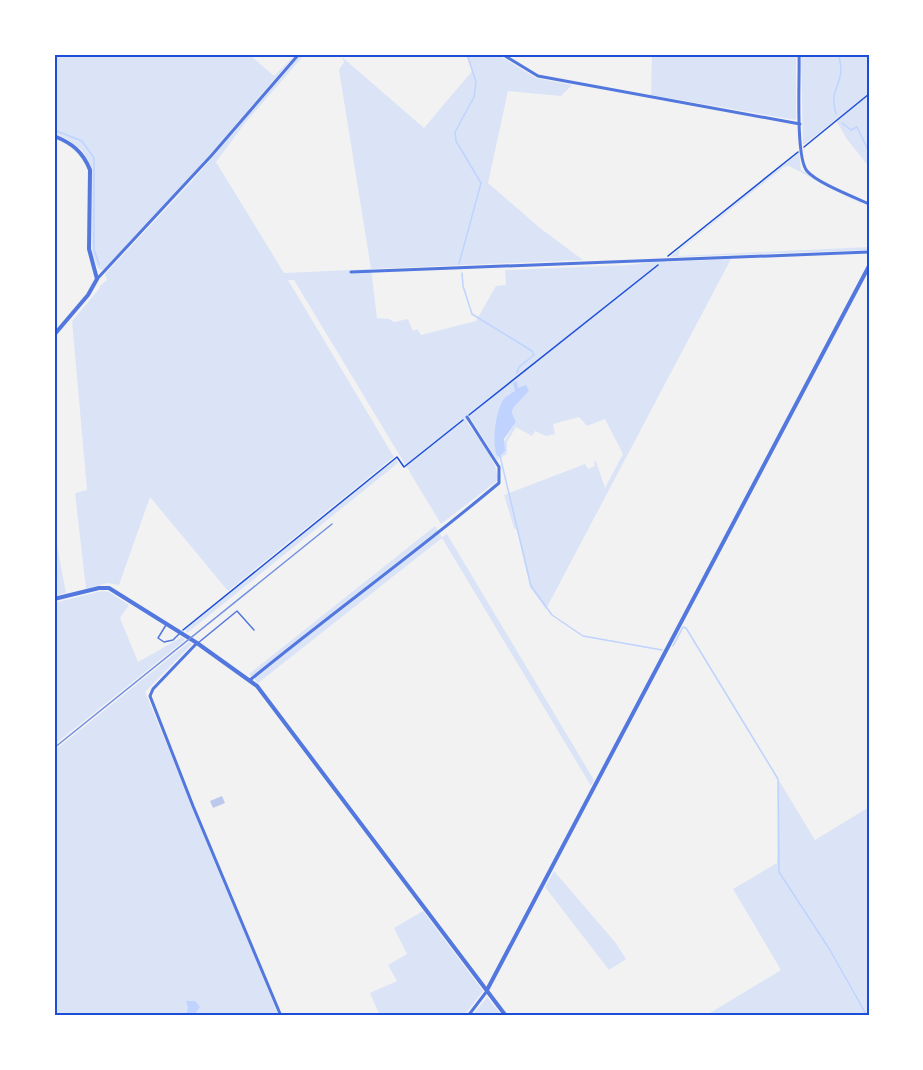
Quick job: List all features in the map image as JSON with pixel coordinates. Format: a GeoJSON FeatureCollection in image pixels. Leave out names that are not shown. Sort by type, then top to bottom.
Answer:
{"type":"FeatureCollection","features":[{"type":"Feature","properties":{"kind":"street"},"geometry":{"type":"LineString","coordinates":[[54,335],[88,295],[97,279],[211,156],[299,54]]}},
{"type":"Feature","properties":{"kind":"street"},"geometry":{"type":"LineString","coordinates":[[502,54],[538,76],[800,124]]}},
{"type":"Feature","properties":{"kind":"street"},"geometry":{"type":"LineString","coordinates":[[800,54],[800,150],[804,166],[809,173],[869,204]]}},
{"type":"Feature","properties":{"kind":"street"},"geometry":{"type":"LineString","coordinates":[[54,136],[77,149],[86,160],[90,170],[89,249],[97,279]]}},
{"type":"Feature","properties":{"kind":"street"},"geometry":{"type":"LineString","coordinates":[[351,272],[869,252]]}},
{"type":"Feature","properties":{"kind":"street"},"geometry":{"type":"LineString","coordinates":[[468,1016],[487,990],[869,266]]}},
{"type":"Feature","properties":{"kind":"street"},"geometry":{"type":"LineString","coordinates":[[250,680],[310,631],[442,531],[500,483],[499,467],[467,417]]}},
{"type":"Feature","properties":{"kind":"street"},"geometry":{"type":"LineString","coordinates":[[54,599],[105,586],[197,643],[257,686],[506,1016]]}},
{"type":"Feature","properties":{"kind":"street"},"geometry":{"type":"LineString","coordinates":[[197,643],[153,689],[150,696],[193,806],[281,1016]]}},
{"type":"Feature","properties":{"kind":"lane"},"geometry":{"type":"LineString","coordinates":[[197,643],[237,611],[254,630]]}},
{"type":"Feature","properties":{"kind":"lane"},"geometry":{"type":"LineString","coordinates":[[167,624],[158,638],[164,642],[174,640],[180,633]]}},
{"type":"Feature","properties":{"kind":"path"},"geometry":{"type":"LineString","coordinates":[[180,633],[185,626],[397,457],[404,467],[869,94]]}},
{"type":"Feature","properties":{"kind":"shaded area"},"geometry":{"type":"Polygon","coordinates":[[[54,54],[249,54],[274,76],[296,54],[188,180],[106,269],[101,270],[92,255],[91,167],[82,150],[54,133],[54,54]]]}},
{"type":"Feature","properties":{"kind":"shaded area"},"geometry":{"type":"Polygon","coordinates":[[[301,54],[305,54],[245,123],[216,162],[284,273],[371,269],[377,318],[394,322],[408,319],[413,331],[417,329],[421,335],[476,321],[496,286],[506,285],[505,270],[629,265],[667,260],[665,262],[731,259],[546,609],[530,587],[517,530],[514,528],[504,495],[585,464],[588,469],[595,466],[596,461],[605,488],[623,454],[605,419],[587,426],[579,417],[553,424],[555,434],[546,436],[535,431],[532,436],[516,427],[507,442],[507,454],[497,460],[471,419],[467,422],[492,459],[497,481],[441,524],[294,280],[288,280],[394,457],[228,591],[150,497],[119,585],[107,583],[86,589],[75,493],[87,490],[72,321],[107,280],[105,274],[191,182],[301,54]],[[515,391],[507,396],[497,420],[504,442],[516,422],[512,413],[513,408],[529,391],[515,391]]]}},
{"type":"Feature","properties":{"kind":"shaded area"},"geometry":{"type":"Polygon","coordinates":[[[466,54],[497,54],[536,78],[572,85],[561,96],[508,91],[488,183],[540,228],[583,260],[371,269],[339,70],[344,62],[342,57],[424,128],[472,71],[466,54]]]}},
{"type":"Feature","properties":{"kind":"shaded area"},"geometry":{"type":"Polygon","coordinates":[[[652,54],[796,54],[796,120],[651,95],[652,54]]]}},
{"type":"Feature","properties":{"kind":"shaded area"},"geometry":{"type":"Polygon","coordinates":[[[801,54],[869,54],[869,167],[846,138],[836,120],[803,144],[801,54]]]}},
{"type":"Feature","properties":{"kind":"shaded area"},"geometry":{"type":"Polygon","coordinates":[[[799,152],[801,170],[869,208],[789,166],[784,167],[680,250],[678,256],[869,247],[869,250],[670,257],[799,152]]]}},
{"type":"Feature","properties":{"kind":"shaded area"},"geometry":{"type":"Polygon","coordinates":[[[396,459],[398,463],[187,633],[185,628],[396,459]]]}},
{"type":"Feature","properties":{"kind":"shaded area"},"geometry":{"type":"Polygon","coordinates":[[[435,526],[442,537],[447,534],[594,780],[591,786],[442,538],[258,683],[249,674],[435,526]]]}},
{"type":"Feature","properties":{"kind":"shaded area"},"geometry":{"type":"Polygon","coordinates":[[[54,529],[66,593],[54,596],[54,529]]]}},
{"type":"Feature","properties":{"kind":"shaded area"},"geometry":{"type":"Polygon","coordinates":[[[102,591],[109,592],[129,605],[120,618],[138,662],[182,637],[185,640],[54,745],[54,603],[102,591]]]}},
{"type":"Feature","properties":{"kind":"shaded area"},"geometry":{"type":"Polygon","coordinates":[[[189,642],[192,644],[145,692],[279,1016],[194,1016],[200,1007],[186,1001],[188,1008],[185,1016],[54,1016],[54,791],[56,786],[54,784],[54,751],[189,642]]]}},
{"type":"Feature","properties":{"kind":"shaded area"},"geometry":{"type":"Polygon","coordinates":[[[778,779],[815,840],[869,807],[869,1016],[705,1016],[781,970],[733,889],[777,863],[778,779]]]}},
{"type":"Feature","properties":{"kind":"shaded area"},"geometry":{"type":"Polygon","coordinates":[[[554,871],[615,942],[626,959],[609,970],[545,887],[554,871]]]}},
{"type":"Feature","properties":{"kind":"shaded area"},"geometry":{"type":"Polygon","coordinates":[[[423,911],[483,991],[464,1016],[380,1016],[370,993],[397,981],[388,965],[407,954],[394,928],[423,911]]]}},
{"type":"Feature","properties":{"kind":"shaded area"},"geometry":{"type":"Polygon","coordinates":[[[487,997],[502,1016],[472,1016],[487,997]]]}},
{"type":"Feature","properties":{"kind":"water"},"geometry":{"type":"Polygon","coordinates":[[[517,381],[518,388],[526,385],[529,391],[513,408],[512,413],[516,422],[504,439],[505,451],[497,456],[494,437],[497,416],[503,400],[515,391],[513,383],[517,381]]]}},
{"type":"Feature","properties":{"kind":"water"},"geometry":{"type":"Polygon","coordinates":[[[186,1001],[195,1001],[200,1007],[194,1016],[185,1016],[188,1008],[186,1001]]]}},
{"type":"Feature","properties":{"kind":"building"},"geometry":{"type":"Polygon","coordinates":[[[222,796],[225,803],[213,808],[210,801],[222,796]]]}},
{"type":"Feature","properties":{"kind":"waterway"},"geometry":{"type":"LineString","coordinates":[[459,264],[481,183],[456,141],[455,132],[474,97],[476,82],[467,54]]}},
{"type":"Feature","properties":{"kind":"waterway"},"geometry":{"type":"LineString","coordinates":[[836,114],[834,99],[841,67],[839,54]]}},
{"type":"Feature","properties":{"kind":"waterway"},"geometry":{"type":"LineString","coordinates":[[842,123],[851,130],[857,127],[869,152]]}},
{"type":"Feature","properties":{"kind":"waterway"},"geometry":{"type":"LineString","coordinates":[[54,130],[82,141],[94,158],[94,250],[99,264]]}},
{"type":"Feature","properties":{"kind":"waterway"},"geometry":{"type":"LineString","coordinates":[[462,273],[463,286],[472,314],[532,351],[534,355],[519,367],[517,373]]}},
{"type":"Feature","properties":{"kind":"waterway"},"geometry":{"type":"LineString","coordinates":[[500,456],[531,586],[552,615],[583,636],[662,650]]}},
{"type":"Feature","properties":{"kind":"waterway"},"geometry":{"type":"LineString","coordinates":[[673,646],[683,627],[686,628],[778,779],[779,872],[830,950],[867,1016]]}},
{"type":"Feature","properties":{"kind":"railway"},"geometry":{"type":"LineString","coordinates":[[54,748],[332,524]]}}]}
